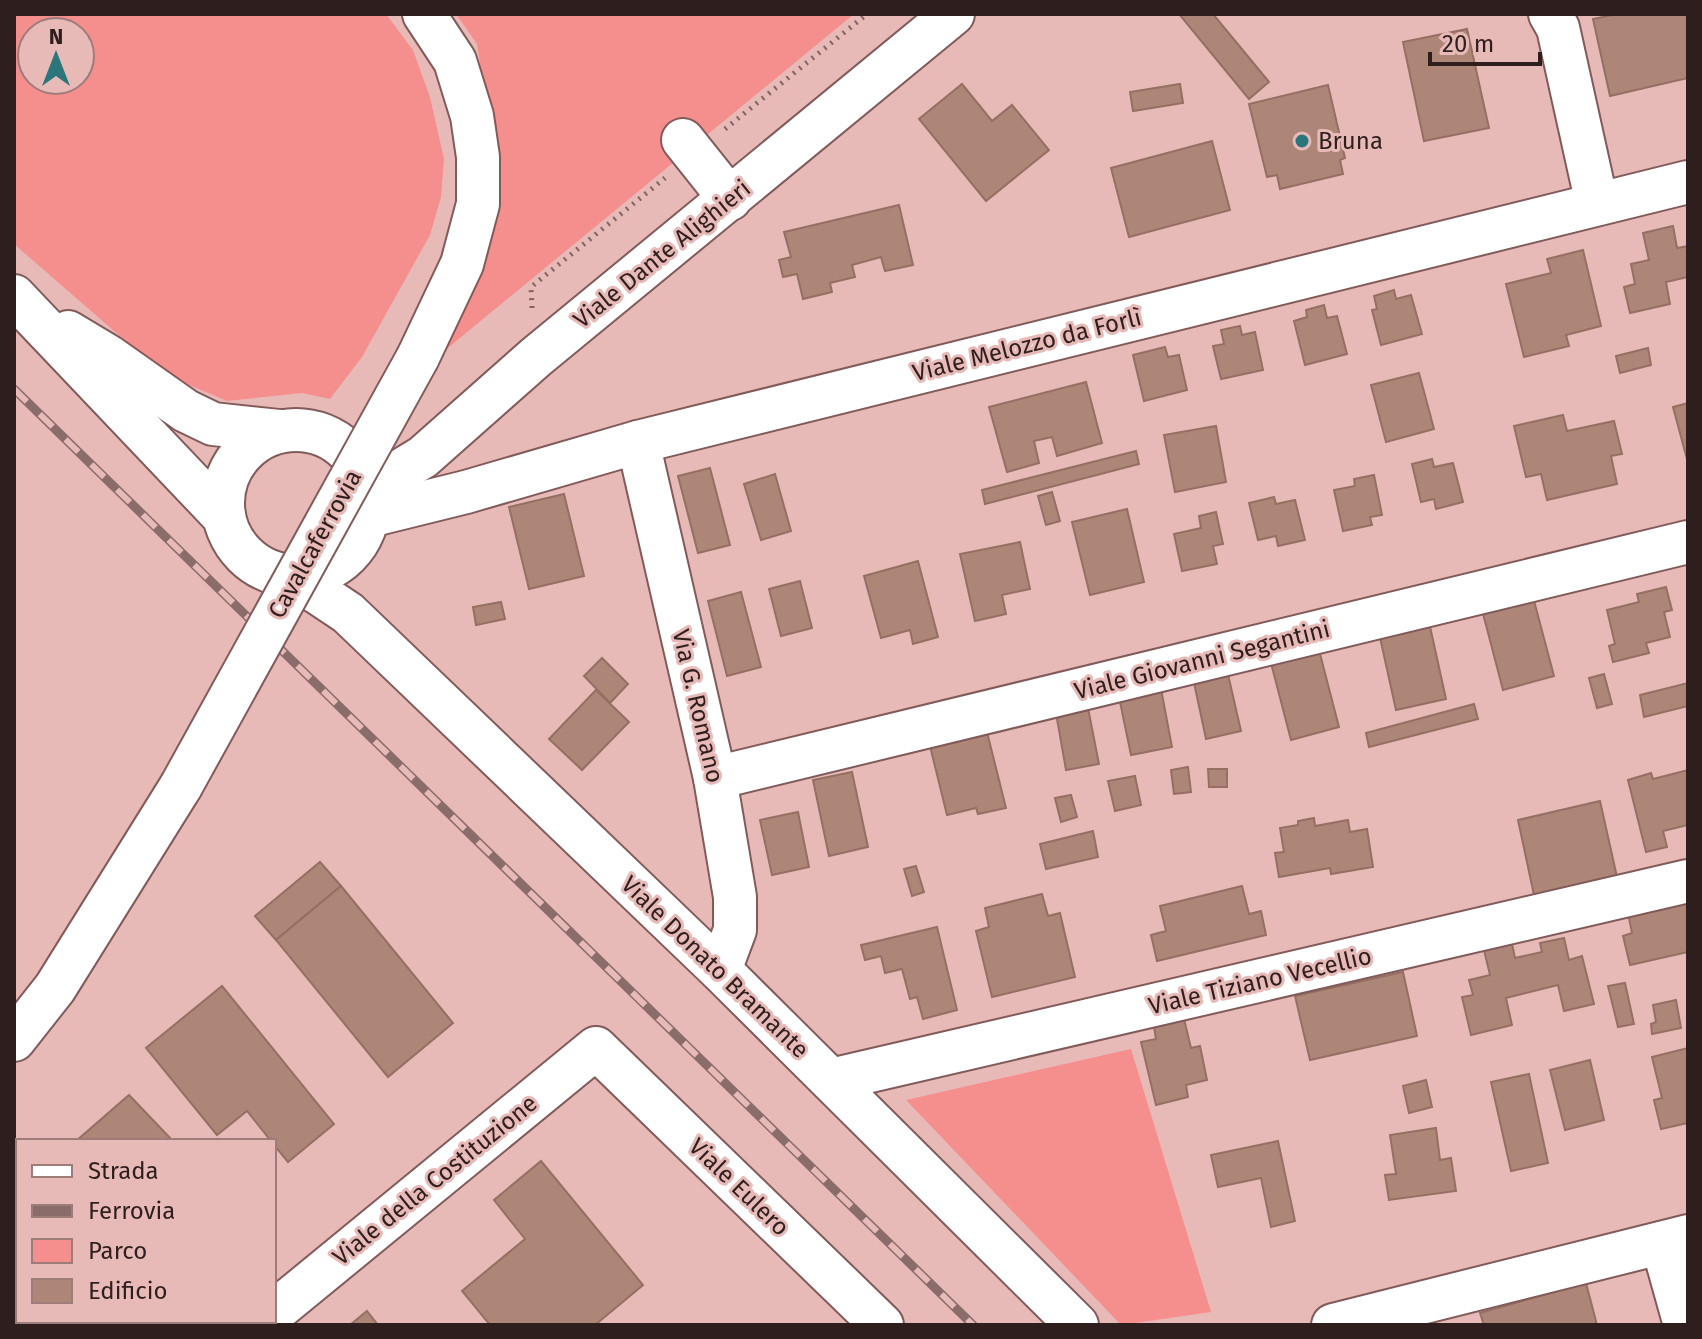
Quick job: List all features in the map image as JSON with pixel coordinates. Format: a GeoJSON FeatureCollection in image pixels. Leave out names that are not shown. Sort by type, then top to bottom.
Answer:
{"type":"FeatureCollection","features":[{"type":"Feature","properties":{"kind":"street","name":"Cavalcaferrovia"},"geometry":{"type":"LineString","coordinates":[[14,1040],[55,988],[181,786],[418,357],[462,264],[478,204],[478,157],[472,116],[455,61],[424,14]]}},
{"type":"Feature","properties":{"kind":"street"},"geometry":{"type":"LineString","coordinates":[[1550,14],[1558,28],[1597,204]]}},
{"type":"Feature","properties":{"kind":"street","name":"Viale Dante Alighieri"},"geometry":{"type":"LineString","coordinates":[[369,503],[536,357],[730,199],[939,18]]}},
{"type":"Feature","properties":{"kind":"street"},"geometry":{"type":"LineString","coordinates":[[683,140],[730,199]]}},
{"type":"Feature","properties":{"kind":"street","name":"Viale Melozzo da Forlì"},"geometry":{"type":"LineString","coordinates":[[369,503],[466,492],[638,442],[1688,182]]}},
{"type":"Feature","properties":{"kind":"street"},"geometry":{"type":"LineString","coordinates":[[18,300],[108,356],[186,411],[213,424],[279,431],[303,429],[326,435],[346,448],[361,467],[369,503],[361,538],[347,557],[328,570],[306,576],[284,576],[263,569],[245,556],[231,539],[224,517],[222,495],[228,474],[240,455],[257,440],[279,431]]}},
{"type":"Feature","properties":{"kind":"street"},"geometry":{"type":"LineString","coordinates":[[18,300],[224,517]]}},
{"type":"Feature","properties":{"kind":"street","name":"Via G. Romano"},"geometry":{"type":"LineString","coordinates":[[638,442],[715,778],[737,915],[735,930],[720,970]]}},
{"type":"Feature","properties":{"kind":"street","name":"Viale Giovanni Segantini"},"geometry":{"type":"LineString","coordinates":[[715,778],[1688,542]]}},
{"type":"Feature","properties":{"kind":"street"},"geometry":{"type":"LineString","coordinates":[[347,557],[343,585],[348,613]]}},
{"type":"Feature","properties":{"kind":"street","name":"Viale Donato Bramante"},"geometry":{"type":"LineString","coordinates":[[284,576],[348,613],[720,970],[1077,1325]]}},
{"type":"Feature","properties":{"kind":"street","name":"Viale Tiziano Vecellio"},"geometry":{"type":"LineString","coordinates":[[831,1080],[1688,881]]}},
{"type":"Feature","properties":{"kind":"street","name":"Viale della Costituzione"},"geometry":{"type":"LineString","coordinates":[[276,1310],[596,1048]]}},
{"type":"Feature","properties":{"kind":"street","name":"Viale Eulero"},"geometry":{"type":"LineString","coordinates":[[596,1048],[877,1324]]}},
{"type":"Feature","properties":{"kind":"street"},"geometry":{"type":"LineString","coordinates":[[1333,1325],[1675,1239],[1685,1325]]}},
{"type":"Feature","properties":{"kind":"green space"},"geometry":{"type":"Polygon","coordinates":[[[14,14],[386,14],[413,50],[430,97],[444,159],[441,197],[430,235],[362,357],[330,399],[302,393],[227,401],[180,381],[137,351],[14,244],[14,14]]]}},
{"type":"Feature","properties":{"kind":"green space"},"geometry":{"type":"Polygon","coordinates":[[[456,14],[854,14],[432,361],[496,168],[477,44],[456,14]]]}},
{"type":"Feature","properties":{"kind":"green space"},"geometry":{"type":"Polygon","coordinates":[[[1131,1049],[1211,1312],[1121,1325],[906,1100],[1131,1049]]]}},
{"type":"Feature","properties":{"kind":"building"},"geometry":{"type":"Polygon","coordinates":[[[1179,14],[1213,14],[1269,82],[1249,99],[1179,14]]]}},
{"type":"Feature","properties":{"kind":"building"},"geometry":{"type":"Polygon","coordinates":[[[1617,14],[1688,14],[1688,78],[1610,96],[1593,19],[1617,14]]]}},
{"type":"Feature","properties":{"kind":"building"},"geometry":{"type":"Polygon","coordinates":[[[1467,29],[1489,128],[1424,141],[1403,42],[1467,29]]]}},
{"type":"Feature","properties":{"kind":"building"},"geometry":{"type":"Polygon","coordinates":[[[962,84],[992,121],[1012,105],[1049,150],[986,201],[919,119],[962,84]]]}},
{"type":"Feature","properties":{"kind":"building"},"geometry":{"type":"Polygon","coordinates":[[[1180,84],[1183,103],[1133,111],[1130,92],[1180,84]]]}},
{"type":"Feature","properties":{"kind":"building"},"geometry":{"type":"Polygon","coordinates":[[[1328,85],[1345,158],[1340,160],[1343,174],[1280,189],[1277,175],[1267,177],[1249,104],[1328,85]]]}},
{"type":"Feature","properties":{"kind":"building"},"geometry":{"type":"Polygon","coordinates":[[[1212,141],[1230,210],[1129,237],[1111,168],[1212,141]]]}},
{"type":"Feature","properties":{"kind":"building"},"geometry":{"type":"Polygon","coordinates":[[[899,205],[913,265],[885,271],[881,257],[852,265],[855,277],[830,283],[832,292],[803,299],[797,274],[783,277],[779,260],[791,257],[784,232],[899,205]]]}},
{"type":"Feature","properties":{"kind":"building"},"geometry":{"type":"Polygon","coordinates":[[[1673,226],[1677,248],[1688,246],[1688,277],[1666,282],[1670,304],[1630,313],[1624,287],[1635,284],[1631,264],[1649,260],[1643,233],[1673,226]]]}},
{"type":"Feature","properties":{"kind":"building"},"geometry":{"type":"Polygon","coordinates":[[[1583,250],[1601,326],[1566,335],[1569,346],[1524,357],[1506,284],[1551,273],[1547,259],[1583,250]]]}},
{"type":"Feature","properties":{"kind":"building"},"geometry":{"type":"Polygon","coordinates":[[[1394,290],[1396,299],[1411,295],[1422,334],[1381,345],[1372,310],[1377,309],[1374,296],[1394,290]]]}},
{"type":"Feature","properties":{"kind":"building"},"geometry":{"type":"Polygon","coordinates":[[[1324,305],[1327,318],[1337,316],[1347,354],[1305,365],[1294,321],[1307,317],[1306,310],[1324,305]]]}},
{"type":"Feature","properties":{"kind":"building"},"geometry":{"type":"Polygon","coordinates":[[[1240,326],[1242,335],[1255,332],[1263,370],[1221,379],[1213,346],[1224,344],[1221,330],[1240,326]]]}},
{"type":"Feature","properties":{"kind":"building"},"geometry":{"type":"Polygon","coordinates":[[[1165,347],[1168,357],[1179,355],[1187,390],[1144,401],[1133,355],[1165,347]]]}},
{"type":"Feature","properties":{"kind":"building"},"geometry":{"type":"Polygon","coordinates":[[[1648,348],[1651,365],[1620,373],[1616,356],[1648,348]]]}},
{"type":"Feature","properties":{"kind":"building"},"geometry":{"type":"Polygon","coordinates":[[[1419,373],[1434,429],[1386,442],[1371,385],[1419,373]]]}},
{"type":"Feature","properties":{"kind":"building"},"geometry":{"type":"Polygon","coordinates":[[[1086,382],[1102,443],[1057,456],[1052,437],[1034,441],[1039,463],[1007,472],[989,407],[1086,382]]]}},
{"type":"Feature","properties":{"kind":"building"},"geometry":{"type":"Polygon","coordinates":[[[1688,403],[1688,463],[1673,407],[1688,403]]]}},
{"type":"Feature","properties":{"kind":"building"},"geometry":{"type":"Polygon","coordinates":[[[1563,415],[1567,431],[1614,421],[1622,454],[1611,456],[1617,484],[1547,500],[1541,474],[1526,477],[1514,426],[1563,415]]]}},
{"type":"Feature","properties":{"kind":"building"},"geometry":{"type":"Polygon","coordinates":[[[1216,426],[1226,482],[1175,492],[1164,435],[1216,426]]]}},
{"type":"Feature","properties":{"kind":"building"},"geometry":{"type":"Polygon","coordinates":[[[1136,451],[1139,464],[985,504],[982,490],[1136,451]]]}},
{"type":"Feature","properties":{"kind":"building"},"geometry":{"type":"Polygon","coordinates":[[[1432,459],[1434,467],[1453,463],[1463,502],[1436,509],[1434,499],[1421,502],[1412,464],[1432,459]]]}},
{"type":"Feature","properties":{"kind":"building"},"geometry":{"type":"Polygon","coordinates":[[[710,468],[730,545],[698,553],[678,476],[710,468]]]}},
{"type":"Feature","properties":{"kind":"building"},"geometry":{"type":"Polygon","coordinates":[[[775,474],[791,531],[761,540],[744,484],[775,474]]]}},
{"type":"Feature","properties":{"kind":"building"},"geometry":{"type":"Polygon","coordinates":[[[1374,475],[1382,515],[1370,517],[1372,525],[1343,531],[1334,490],[1355,486],[1354,479],[1374,475]]]}},
{"type":"Feature","properties":{"kind":"building"},"geometry":{"type":"Polygon","coordinates":[[[1052,492],[1060,521],[1046,525],[1038,496],[1052,492]]]}},
{"type":"Feature","properties":{"kind":"building"},"geometry":{"type":"Polygon","coordinates":[[[564,494],[584,576],[529,589],[509,507],[564,494]]]}},
{"type":"Feature","properties":{"kind":"building"},"geometry":{"type":"Polygon","coordinates":[[[1274,497],[1276,504],[1295,500],[1305,540],[1278,546],[1276,536],[1258,540],[1249,503],[1274,497]]]}},
{"type":"Feature","properties":{"kind":"building"},"geometry":{"type":"Polygon","coordinates":[[[1127,509],[1144,582],[1090,595],[1072,522],[1127,509]]]}},
{"type":"Feature","properties":{"kind":"building"},"geometry":{"type":"Polygon","coordinates":[[[1216,512],[1223,544],[1213,546],[1217,564],[1182,571],[1174,534],[1201,528],[1199,516],[1216,512]]]}},
{"type":"Feature","properties":{"kind":"building"},"geometry":{"type":"Polygon","coordinates":[[[1020,542],[1030,589],[1002,595],[1006,614],[975,621],[960,554],[1020,542]]]}},
{"type":"Feature","properties":{"kind":"building"},"geometry":{"type":"Polygon","coordinates":[[[918,561],[938,637],[913,644],[910,630],[881,638],[864,576],[918,561]]]}},
{"type":"Feature","properties":{"kind":"building"},"geometry":{"type":"Polygon","coordinates":[[[800,581],[812,628],[781,636],[769,589],[800,581]]]}},
{"type":"Feature","properties":{"kind":"building"},"geometry":{"type":"Polygon","coordinates":[[[1666,587],[1672,610],[1664,612],[1670,637],[1646,643],[1649,653],[1613,662],[1609,646],[1615,644],[1607,610],[1639,602],[1637,594],[1666,587]]]}},
{"type":"Feature","properties":{"kind":"building"},"geometry":{"type":"Polygon","coordinates":[[[741,592],[761,667],[727,676],[708,601],[741,592]]]}},
{"type":"Feature","properties":{"kind":"building"},"geometry":{"type":"Polygon","coordinates":[[[1532,593],[1554,676],[1503,690],[1481,606],[1532,593]]]}},
{"type":"Feature","properties":{"kind":"building"},"geometry":{"type":"Polygon","coordinates":[[[501,602],[505,619],[476,625],[473,607],[501,602]]]}},
{"type":"Feature","properties":{"kind":"building"},"geometry":{"type":"Polygon","coordinates":[[[1429,622],[1446,699],[1396,710],[1379,633],[1429,622]]]}},
{"type":"Feature","properties":{"kind":"building"},"geometry":{"type":"Polygon","coordinates":[[[1319,650],[1339,727],[1291,740],[1271,663],[1319,650]]]}},
{"type":"Feature","properties":{"kind":"building"},"geometry":{"type":"Polygon","coordinates":[[[602,658],[628,684],[610,703],[584,676],[602,658]]]}},
{"type":"Feature","properties":{"kind":"building"},"geometry":{"type":"Polygon","coordinates":[[[1227,670],[1241,731],[1206,739],[1193,678],[1227,670]]]}},
{"type":"Feature","properties":{"kind":"building"},"geometry":{"type":"Polygon","coordinates":[[[1604,674],[1612,704],[1597,708],[1589,678],[1604,674]]]}},
{"type":"Feature","properties":{"kind":"building"},"geometry":{"type":"Polygon","coordinates":[[[1688,683],[1688,706],[1644,717],[1640,695],[1688,683]]]}},
{"type":"Feature","properties":{"kind":"building"},"geometry":{"type":"Polygon","coordinates":[[[1161,689],[1172,747],[1131,755],[1119,697],[1161,689]]]}},
{"type":"Feature","properties":{"kind":"building"},"geometry":{"type":"Polygon","coordinates":[[[596,690],[629,722],[582,770],[549,739],[596,690]]]}},
{"type":"Feature","properties":{"kind":"building"},"geometry":{"type":"Polygon","coordinates":[[[1474,704],[1478,719],[1369,747],[1366,733],[1474,704]]]}},
{"type":"Feature","properties":{"kind":"building"},"geometry":{"type":"Polygon","coordinates":[[[1088,708],[1099,764],[1066,770],[1056,713],[1088,708]]]}},
{"type":"Feature","properties":{"kind":"building"},"geometry":{"type":"Polygon","coordinates":[[[986,728],[1006,808],[978,814],[976,808],[947,815],[929,742],[986,728]]]}},
{"type":"Feature","properties":{"kind":"building"},"geometry":{"type":"Polygon","coordinates":[[[1188,767],[1191,792],[1174,794],[1171,770],[1188,767]]]}},
{"type":"Feature","properties":{"kind":"building"},"geometry":{"type":"Polygon","coordinates":[[[1208,769],[1227,769],[1227,787],[1209,787],[1208,769]]]}},
{"type":"Feature","properties":{"kind":"building"},"geometry":{"type":"Polygon","coordinates":[[[1688,770],[1688,825],[1663,831],[1667,847],[1646,852],[1628,780],[1651,773],[1653,779],[1688,770]]]}},
{"type":"Feature","properties":{"kind":"building"},"geometry":{"type":"Polygon","coordinates":[[[852,772],[868,847],[829,856],[813,780],[852,772]]]}},
{"type":"Feature","properties":{"kind":"building"},"geometry":{"type":"Polygon","coordinates":[[[1135,776],[1141,805],[1115,811],[1108,781],[1135,776]]]}},
{"type":"Feature","properties":{"kind":"building"},"geometry":{"type":"Polygon","coordinates":[[[1071,795],[1077,817],[1061,822],[1055,798],[1071,795]]]}},
{"type":"Feature","properties":{"kind":"building"},"geometry":{"type":"Polygon","coordinates":[[[1600,801],[1617,877],[1534,895],[1518,820],[1600,801]]]}},
{"type":"Feature","properties":{"kind":"building"},"geometry":{"type":"Polygon","coordinates":[[[798,812],[809,867],[772,875],[760,820],[798,812]]]}},
{"type":"Feature","properties":{"kind":"building"},"geometry":{"type":"Polygon","coordinates":[[[1314,818],[1315,826],[1348,820],[1350,832],[1367,829],[1373,867],[1331,874],[1330,868],[1279,877],[1275,853],[1284,852],[1280,828],[1314,818]]]}},
{"type":"Feature","properties":{"kind":"building"},"geometry":{"type":"Polygon","coordinates":[[[1093,831],[1098,857],[1046,869],[1040,844],[1093,831]]]}},
{"type":"Feature","properties":{"kind":"building"},"geometry":{"type":"Polygon","coordinates":[[[320,862],[341,886],[276,940],[255,916],[320,862]]]}},
{"type":"Feature","properties":{"kind":"building"},"geometry":{"type":"Polygon","coordinates":[[[916,866],[924,892],[912,896],[904,869],[916,866]]]}},
{"type":"Feature","properties":{"kind":"building"},"geometry":{"type":"Polygon","coordinates":[[[341,886],[453,1023],[388,1077],[276,940],[341,886]]]}},
{"type":"Feature","properties":{"kind":"building"},"geometry":{"type":"Polygon","coordinates":[[[1242,886],[1249,914],[1261,911],[1266,935],[1157,961],[1151,935],[1166,931],[1160,906],[1242,886]]]}},
{"type":"Feature","properties":{"kind":"building"},"geometry":{"type":"Polygon","coordinates":[[[1042,894],[1048,916],[1060,913],[1075,977],[992,997],[976,931],[989,927],[985,908],[1042,894]]]}},
{"type":"Feature","properties":{"kind":"building"},"geometry":{"type":"Polygon","coordinates":[[[1688,899],[1688,952],[1630,965],[1623,936],[1632,933],[1628,913],[1688,899]]]}},
{"type":"Feature","properties":{"kind":"building"},"geometry":{"type":"Polygon","coordinates":[[[937,927],[957,1010],[923,1019],[917,997],[910,999],[902,969],[885,973],[881,956],[865,960],[861,945],[937,927]]]}},
{"type":"Feature","properties":{"kind":"building"},"geometry":{"type":"Polygon","coordinates":[[[1564,938],[1569,960],[1582,956],[1594,1004],[1564,1011],[1558,985],[1506,998],[1512,1025],[1471,1035],[1462,997],[1473,995],[1469,980],[1490,975],[1483,946],[1511,939],[1515,958],[1542,952],[1540,943],[1564,938]]]}},
{"type":"Feature","properties":{"kind":"building"},"geometry":{"type":"Polygon","coordinates":[[[1403,972],[1417,1036],[1310,1060],[1295,996],[1403,972]]]}},
{"type":"Feature","properties":{"kind":"building"},"geometry":{"type":"Polygon","coordinates":[[[1625,983],[1634,1024],[1618,1027],[1608,986],[1625,983]]]}},
{"type":"Feature","properties":{"kind":"building"},"geometry":{"type":"Polygon","coordinates":[[[222,986],[334,1124],[288,1162],[276,1147],[276,1139],[269,1139],[247,1111],[217,1135],[146,1048],[222,986]]]}},
{"type":"Feature","properties":{"kind":"building"},"geometry":{"type":"Polygon","coordinates":[[[1676,1000],[1681,1028],[1652,1034],[1651,1024],[1656,1022],[1653,1005],[1676,1000]]]}},
{"type":"Feature","properties":{"kind":"building"},"geometry":{"type":"Polygon","coordinates":[[[1184,1019],[1191,1048],[1200,1046],[1207,1080],[1186,1085],[1188,1097],[1156,1105],[1141,1042],[1156,1039],[1154,1027],[1184,1019]]]}},
{"type":"Feature","properties":{"kind":"building"},"geometry":{"type":"Polygon","coordinates":[[[1688,1048],[1688,1123],[1661,1129],[1654,1100],[1662,1098],[1652,1057],[1688,1048]]]}},
{"type":"Feature","properties":{"kind":"building"},"geometry":{"type":"Polygon","coordinates":[[[1590,1060],[1604,1120],[1565,1130],[1550,1070],[1590,1060]]]}},
{"type":"Feature","properties":{"kind":"building"},"geometry":{"type":"Polygon","coordinates":[[[1529,1074],[1548,1163],[1511,1171],[1491,1082],[1529,1074]]]}},
{"type":"Feature","properties":{"kind":"building"},"geometry":{"type":"Polygon","coordinates":[[[1426,1080],[1432,1107],[1409,1113],[1403,1086],[1426,1080]]]}},
{"type":"Feature","properties":{"kind":"building"},"geometry":{"type":"Polygon","coordinates":[[[129,1095],[171,1139],[78,1139],[129,1095]]]}},
{"type":"Feature","properties":{"kind":"building"},"geometry":{"type":"Polygon","coordinates":[[[1436,1128],[1440,1160],[1451,1158],[1456,1191],[1389,1200],[1385,1175],[1396,1174],[1390,1135],[1436,1128]]]}},
{"type":"Feature","properties":{"kind":"building"},"geometry":{"type":"Polygon","coordinates":[[[1278,1141],[1295,1221],[1271,1227],[1261,1178],[1218,1187],[1211,1155],[1278,1141]]]}},
{"type":"Feature","properties":{"kind":"building"},"geometry":{"type":"Polygon","coordinates":[[[541,1161],[643,1285],[595,1325],[490,1325],[462,1291],[525,1239],[494,1200],[541,1161]]]}},
{"type":"Feature","properties":{"kind":"building"},"geometry":{"type":"Polygon","coordinates":[[[14,1233],[16,1323],[64,1323],[14,1325],[14,1233]]]}},
{"type":"Feature","properties":{"kind":"building"},"geometry":{"type":"Polygon","coordinates":[[[1586,1283],[1597,1325],[1484,1325],[1480,1313],[1586,1283]]]}},
{"type":"Feature","properties":{"kind":"building"},"geometry":{"type":"Polygon","coordinates":[[[367,1311],[378,1325],[350,1325],[367,1311]]]}},
{"type":"Feature","properties":{"kind":"railway"},"geometry":{"type":"LineString","coordinates":[[14,389],[973,1325]]}},
{"type":"Feature","properties":{"kind":"place","name":"Bruna"},"geometry":{"type":"Point","coordinates":[1302,141]}}]}
